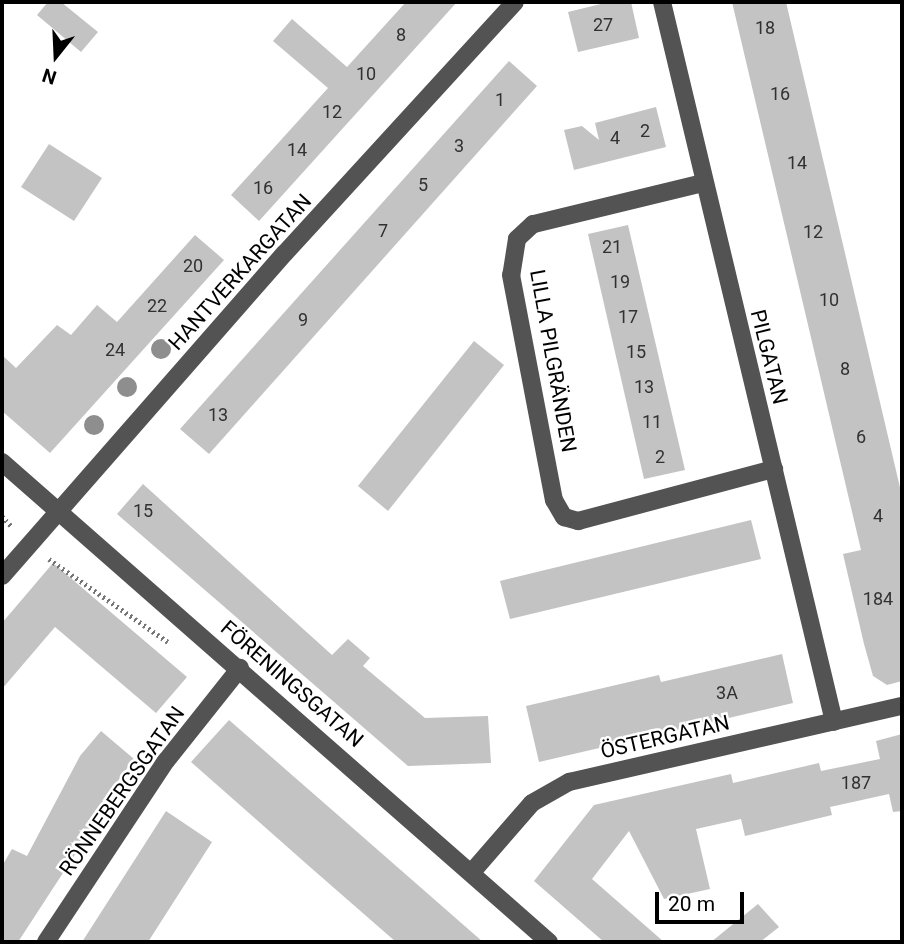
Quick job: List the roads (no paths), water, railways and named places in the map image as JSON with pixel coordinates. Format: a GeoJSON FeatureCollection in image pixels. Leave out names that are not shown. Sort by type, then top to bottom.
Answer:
{"type":"FeatureCollection","features":[{"type":"Feature","properties":{"kind":"street","name":"HANTVERKARGATAN"},"geometry":{"type":"LineString","coordinates":[[2,576],[285,253],[515,2]]}},
{"type":"Feature","properties":{"kind":"street","name":"PILGATAN"},"geometry":{"type":"LineString","coordinates":[[662,2],[703,183],[834,722]]}},
{"type":"Feature","properties":{"kind":"street","name":"LILLA PILGRÄNDEN"},"geometry":{"type":"LineString","coordinates":[[703,183],[533,223],[517,239],[511,275],[554,500],[564,517],[578,521],[774,469]]}},
{"type":"Feature","properties":{"kind":"street","name":"FÖRENINGSGATAN"},"geometry":{"type":"LineString","coordinates":[[2,462],[550,942]]}},
{"type":"Feature","properties":{"kind":"street","name":"RÖNNEBERGSGATAN"},"geometry":{"type":"LineString","coordinates":[[46,942],[166,761],[240,668]]}},
{"type":"Feature","properties":{"kind":"street","name":"ÖSTERGATAN"},"geometry":{"type":"LineString","coordinates":[[472,873],[524,811],[569,782],[902,706]]}}]}
